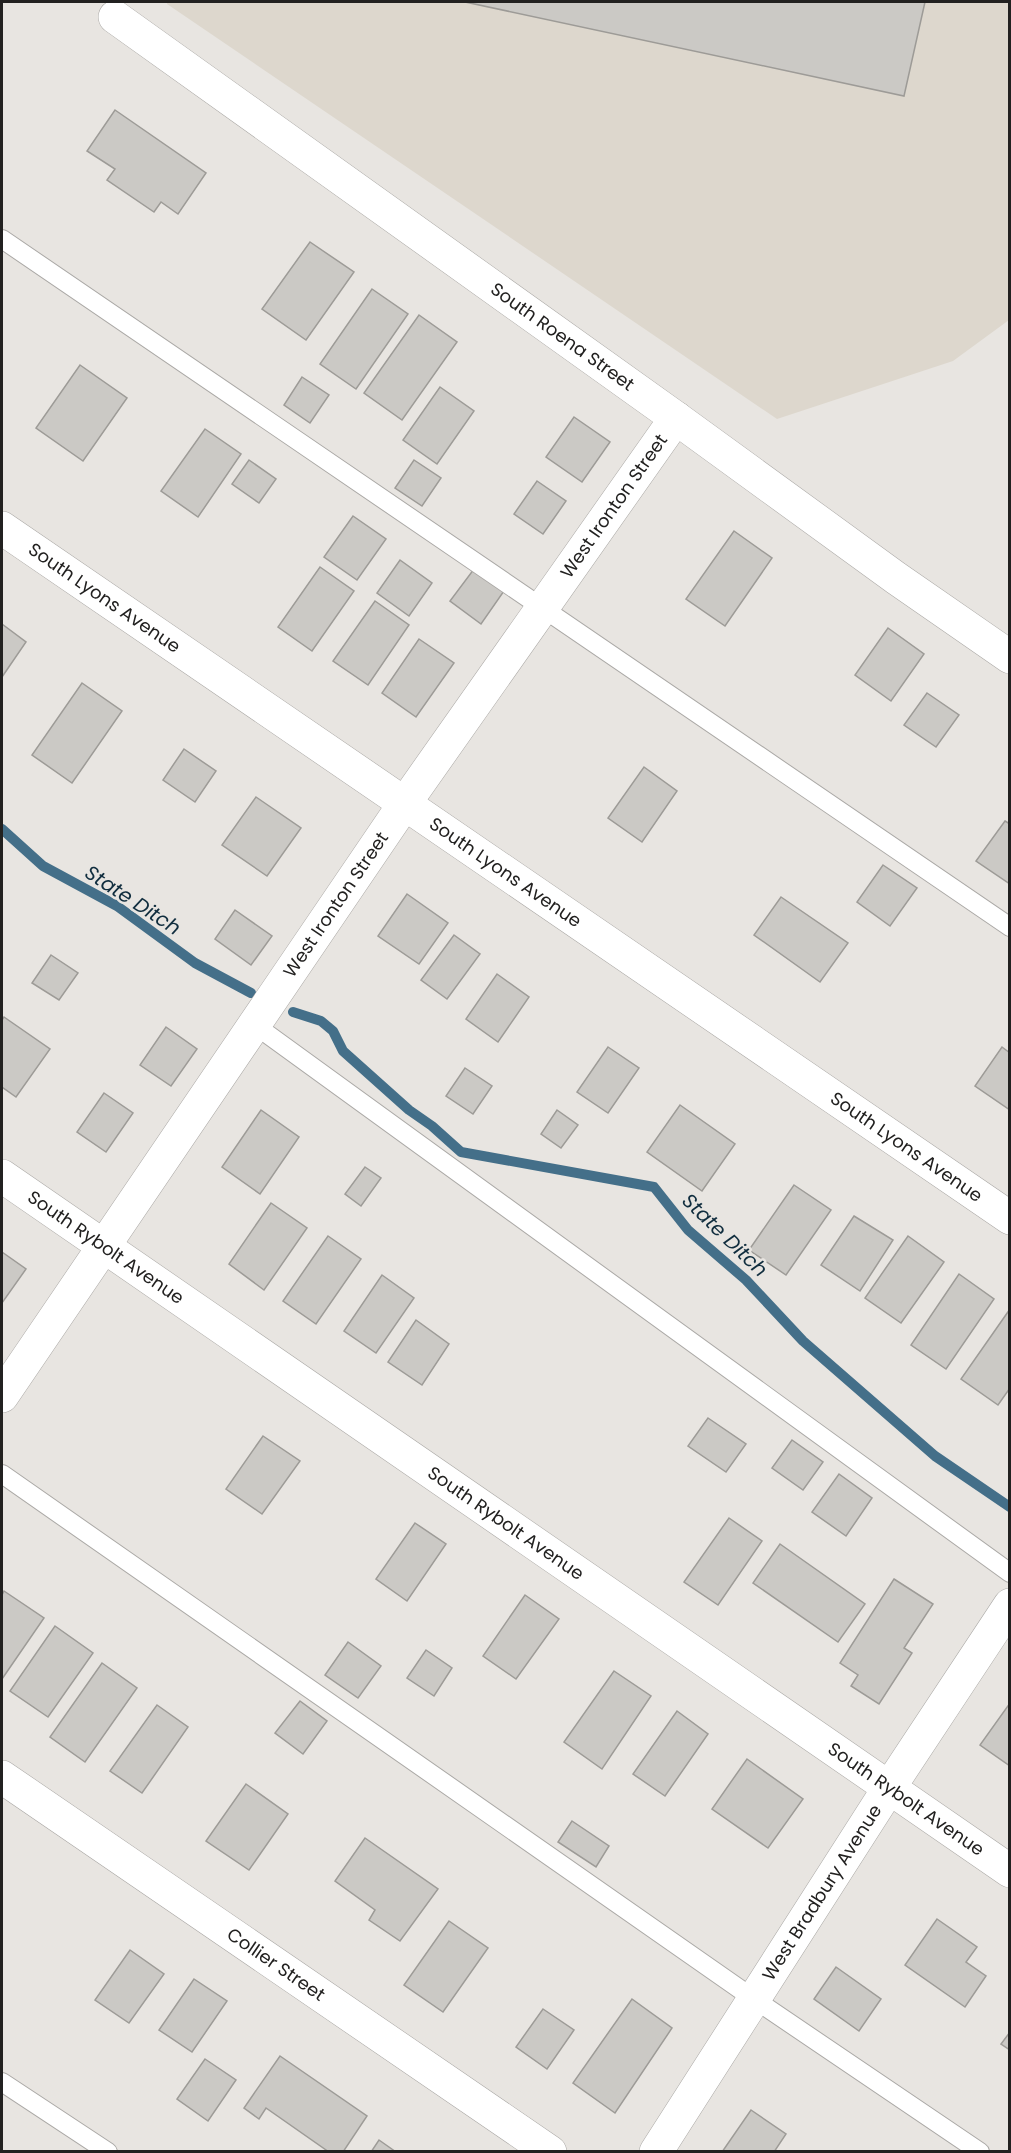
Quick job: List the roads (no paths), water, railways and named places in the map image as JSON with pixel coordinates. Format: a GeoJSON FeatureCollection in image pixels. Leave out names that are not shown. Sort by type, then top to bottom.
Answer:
{"type":"FeatureCollection","features":[{"type":"Feature","properties":{"kind":"street","name":"South Roena Street"},"geometry":{"type":"LineString","coordinates":[[115,17],[896,578],[1010,657]]}},
{"type":"Feature","properties":{"kind":"street","name":"West Ironton Street"},"geometry":{"type":"LineString","coordinates":[[2,1396],[405,803],[676,418]]}},
{"type":"Feature","properties":{"kind":"street","name":"South Lyons Avenue"},"geometry":{"type":"LineString","coordinates":[[2,528],[1010,1218]]}},
{"type":"Feature","properties":{"kind":"street","name":"South Rybolt Avenue"},"geometry":{"type":"LineString","coordinates":[[2,1176],[1010,1871]]}},
{"type":"Feature","properties":{"kind":"street","name":"West Bradbury Avenue"},"geometry":{"type":"LineString","coordinates":[[656,2151],[889,1788],[1010,1605]]}},
{"type":"Feature","properties":{"kind":"street","name":"Collier Street"},"geometry":{"type":"LineString","coordinates":[[2,1777],[550,2151]]}},
{"type":"Feature","properties":{"kind":"lane"},"geometry":{"type":"LineString","coordinates":[[2,239],[1010,927]]}},
{"type":"Feature","properties":{"kind":"lane"},"geometry":{"type":"LineString","coordinates":[[255,1025],[1010,1573]]}},
{"type":"Feature","properties":{"kind":"lane"},"geometry":{"type":"LineString","coordinates":[[2,1474],[754,1999],[980,2151]]}},
{"type":"Feature","properties":{"kind":"lane"},"geometry":{"type":"LineString","coordinates":[[2,2082],[108,2151]]}},
{"type":"Feature","properties":{"kind":"waterway","name":"State Ditch"},"geometry":{"type":"LineString","coordinates":[[2,829],[43,866],[117,906],[195,963],[251,993]]}},
{"type":"Feature","properties":{"kind":"waterway","name":"State Ditch"},"geometry":{"type":"LineString","coordinates":[[293,1012],[321,1021],[333,1031],[343,1051],[409,1110],[432,1126],[461,1152],[654,1187],[688,1230],[746,1280],[803,1341],[935,1456],[1010,1507]]}}]}
